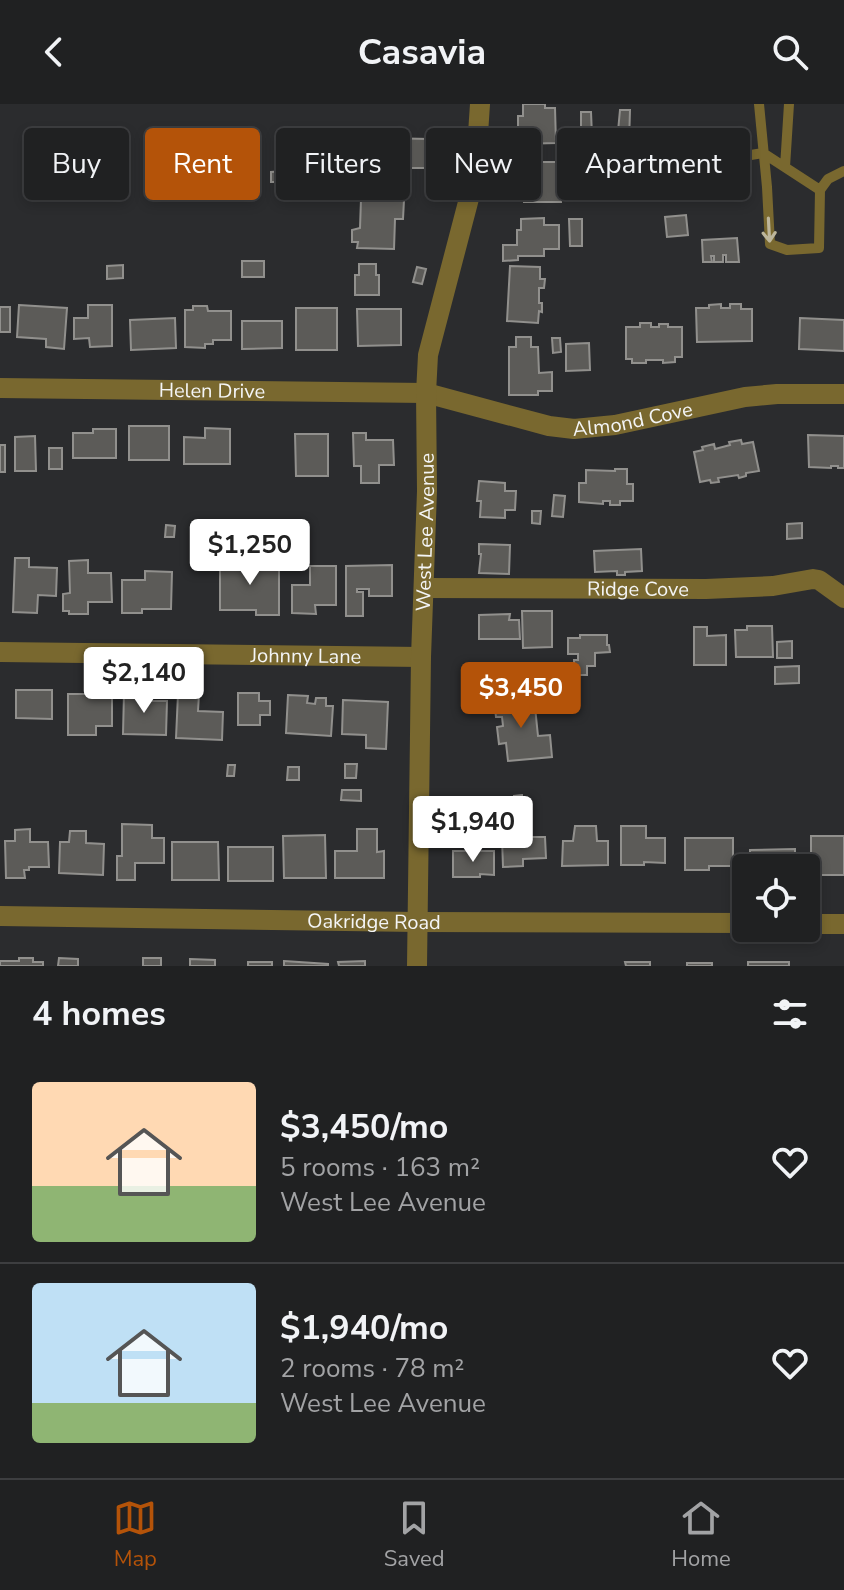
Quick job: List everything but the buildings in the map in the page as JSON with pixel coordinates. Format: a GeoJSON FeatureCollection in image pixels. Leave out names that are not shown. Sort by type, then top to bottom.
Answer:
{"type":"FeatureCollection","features":[{"type":"Feature","properties":{"kind":"street","name":"West Lee Avenue"},"geometry":{"type":"LineString","coordinates":[[417,966],[428,355],[472,187],[480,104]]}},
{"type":"Feature","properties":{"kind":"street","name":"Helen Drive"},"geometry":{"type":"LineString","coordinates":[[0,388],[426,393]]}},
{"type":"Feature","properties":{"kind":"street","name":"Almond Cove"},"geometry":{"type":"LineString","coordinates":[[426,393],[549,426],[574,429],[615,425],[745,397],[844,394]]}},
{"type":"Feature","properties":{"kind":"street","name":"Ridge Cove"},"geometry":{"type":"LineString","coordinates":[[424,588],[706,589],[773,586],[813,579],[844,598]]}},
{"type":"Feature","properties":{"kind":"street","name":"Johnny Lane"},"geometry":{"type":"LineString","coordinates":[[0,652],[421,657]]}},
{"type":"Feature","properties":{"kind":"street","name":"Oakridge Road"},"geometry":{"type":"LineString","coordinates":[[0,916],[732,923]]}},
{"type":"Feature","properties":{"kind":"street"},"geometry":{"type":"LineString","coordinates":[[820,924],[844,924]]}},
{"type":"Feature","properties":{"kind":"lane"},"geometry":{"type":"LineString","coordinates":[[759,104],[770,244],[787,250],[819,248],[820,190],[828,179],[844,171]]}},
{"type":"Feature","properties":{"kind":"lane"},"geometry":{"type":"LineString","coordinates":[[785,167],[789,104]]}},
{"type":"Feature","properties":{"kind":"lane"},"geometry":{"type":"LineString","coordinates":[[750,155],[763,153],[820,190]]}}]}
